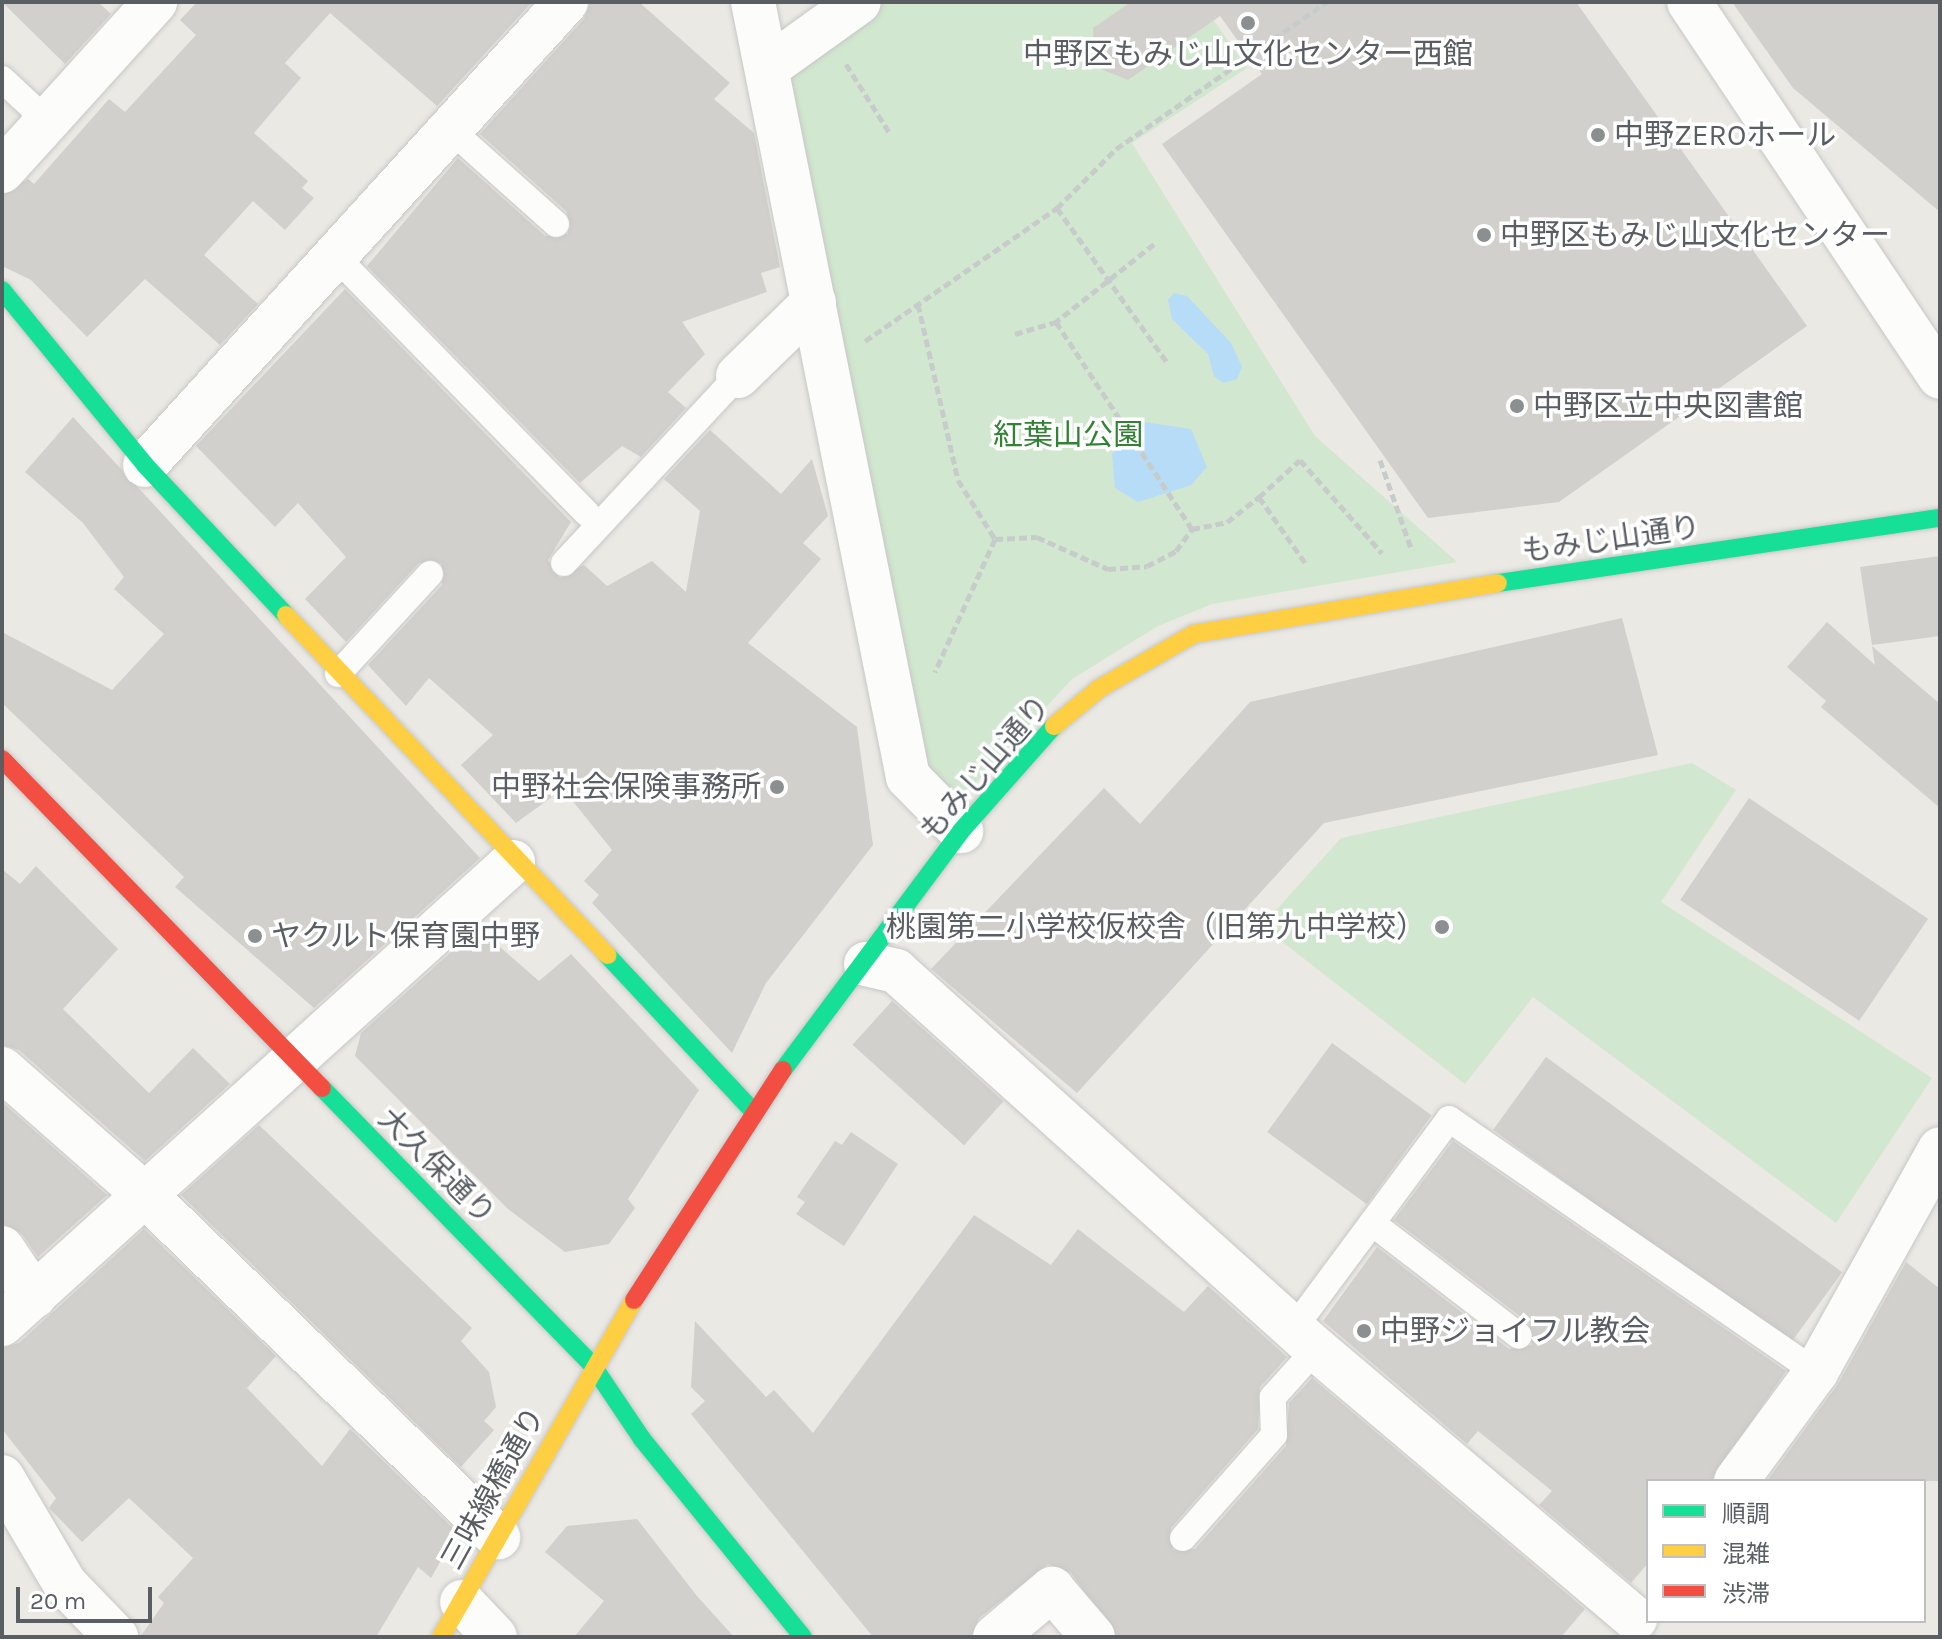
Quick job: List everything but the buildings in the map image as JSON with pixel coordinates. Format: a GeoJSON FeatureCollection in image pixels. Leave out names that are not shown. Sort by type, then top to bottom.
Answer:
{"type":"FeatureCollection","features":[{"type":"Feature","properties":{"kind":"street"},"geometry":{"type":"LineString","coordinates":[[2,171],[155,2]]}},
{"type":"Feature","properties":{"kind":"street"},"geometry":{"type":"LineString","coordinates":[[145,465],[566,2]]}},
{"type":"Feature","properties":{"kind":"street"},"geometry":{"type":"LineString","coordinates":[[753,2],[908,777],[961,831]]}},
{"type":"Feature","properties":{"kind":"street"},"geometry":{"type":"LineString","coordinates":[[767,68],[859,2]]}},
{"type":"Feature","properties":{"kind":"street"},"geometry":{"type":"LineString","coordinates":[[1689,2],[1940,377]]}},
{"type":"Feature","properties":{"kind":"street"},"geometry":{"type":"LineString","coordinates":[[2,290],[145,465],[513,862],[753,1111]]}},
{"type":"Feature","properties":{"kind":"street"},"geometry":{"type":"LineString","coordinates":[[738,376],[814,302]]}},
{"type":"Feature","properties":{"kind":"street","name":"もみじ山通り"},"geometry":{"type":"LineString","coordinates":[[593,1366],[753,1111],[866,964],[961,831],[1056,723],[1100,688],[1194,634],[1251,619],[1940,518]]}},
{"type":"Feature","properties":{"kind":"street","name":"大久保通り"},"geometry":{"type":"LineString","coordinates":[[2,759],[292,1061],[593,1366],[642,1439],[803,1637]]}},
{"type":"Feature","properties":{"kind":"street"},"geometry":{"type":"LineString","coordinates":[[2,1248],[18,1310],[513,862]]}},
{"type":"Feature","properties":{"kind":"street"},"geometry":{"type":"LineString","coordinates":[[866,964],[896,971],[1305,1339],[1640,1624]]}},
{"type":"Feature","properties":{"kind":"street"},"geometry":{"type":"LineString","coordinates":[[2,1069],[145,1195],[498,1537]]}},
{"type":"Feature","properties":{"kind":"street"},"geometry":{"type":"LineString","coordinates":[[1737,1479],[1816,1372],[1940,1149]]}},
{"type":"Feature","properties":{"kind":"street","name":"三味線橋通り"},"geometry":{"type":"LineString","coordinates":[[452,1619],[593,1366]]}},
{"type":"Feature","properties":{"kind":"street"},"geometry":{"type":"LineString","coordinates":[[2,1477],[65,1584],[116,1637]]}},
{"type":"Feature","properties":{"kind":"street"},"geometry":{"type":"LineString","coordinates":[[995,1637],[1052,1589],[1093,1637]]}},
{"type":"Feature","properties":{"kind":"street"},"geometry":{"type":"LineString","coordinates":[[452,1619],[495,1637]]}},
{"type":"Feature","properties":{"kind":"lane"},"geometry":{"type":"LineString","coordinates":[[2,79],[47,121]]}},
{"type":"Feature","properties":{"kind":"lane"},"geometry":{"type":"LineString","coordinates":[[451,130],[556,224]]}},
{"type":"Feature","properties":{"kind":"lane"},"geometry":{"type":"LineString","coordinates":[[336,257],[587,513]]}},
{"type":"Feature","properties":{"kind":"lane"},"geometry":{"type":"LineString","coordinates":[[564,563],[738,376]]}},
{"type":"Feature","properties":{"kind":"lane"},"geometry":{"type":"LineString","coordinates":[[338,674],[430,574]]}},
{"type":"Feature","properties":{"kind":"lane"},"geometry":{"type":"LineString","coordinates":[[1183,1538],[1274,1435],[1273,1397],[1305,1339],[1372,1223],[1449,1119],[1816,1372]]}},
{"type":"Feature","properties":{"kind":"lane"},"geometry":{"type":"LineString","coordinates":[[1372,1223],[1519,1336]]}},
{"type":"Feature","properties":{"kind":"path"},"geometry":{"type":"LineString","coordinates":[[823,348],[864,342],[1057,208],[1116,149],[1327,2]]}},
{"type":"Feature","properties":{"kind":"path"},"geometry":{"type":"LineString","coordinates":[[1057,208],[1167,362]]}},
{"type":"Feature","properties":{"kind":"path"},"geometry":{"type":"LineString","coordinates":[[1015,334],[1056,322],[1154,244]]}},
{"type":"Feature","properties":{"kind":"path"},"geometry":{"type":"LineString","coordinates":[[918,304],[958,480],[995,539]]}},
{"type":"Feature","properties":{"kind":"path"},"geometry":{"type":"LineString","coordinates":[[1056,322],[1117,424],[1192,529]]}},
{"type":"Feature","properties":{"kind":"path"},"geometry":{"type":"LineString","coordinates":[[995,539],[1037,537],[1108,569],[1147,566],[1176,551],[1192,529],[1227,522],[1300,460],[1392,564]]}},
{"type":"Feature","properties":{"kind":"path"},"geometry":{"type":"LineString","coordinates":[[1380,460],[1416,559]]}},
{"type":"Feature","properties":{"kind":"path"},"geometry":{"type":"LineString","coordinates":[[1259,497],[1309,569]]}},
{"type":"Feature","properties":{"kind":"path"},"geometry":{"type":"LineString","coordinates":[[930,683],[995,539]]}},
{"type":"Feature","properties":{"kind":"green space","name":"紅葉山公園"},"geometry":{"type":"Polygon","coordinates":[[[883,2],[1201,2],[1247,68],[1132,143],[1315,436],[1457,562],[1212,604],[1158,626],[1072,679],[963,797],[920,788],[789,85],[793,67],[883,2]]]}},
{"type":"Feature","properties":{"kind":"green space"},"geometry":{"type":"Polygon","coordinates":[[[1692,763],[1736,790],[1661,902],[1932,1078],[1836,1223],[1533,997],[1465,1084],[1262,926],[1341,838],[1692,763]]]}},
{"type":"Feature","properties":{"kind":"water"},"geometry":{"type":"Polygon","coordinates":[[[1174,293],[1187,296],[1231,343],[1242,367],[1237,379],[1223,383],[1214,376],[1208,354],[1172,319],[1168,300],[1174,293]]]}},
{"type":"Feature","properties":{"kind":"water"},"geometry":{"type":"Polygon","coordinates":[[[1144,422],[1191,429],[1207,467],[1191,485],[1138,502],[1115,488],[1112,454],[1144,422]]]}},
{"type":"Feature","properties":{"kind":"traffic: fast"},"geometry":{"type":"LineString","coordinates":[[2,290],[145,465],[286,615]]}},
{"type":"Feature","properties":{"kind":"traffic: fast"},"geometry":{"type":"LineString","coordinates":[[1498,583],[1940,518]]}},
{"type":"Feature","properties":{"kind":"traffic: fast"},"geometry":{"type":"LineString","coordinates":[[783,1070],[961,831],[1054,726]]}},
{"type":"Feature","properties":{"kind":"traffic: fast"},"geometry":{"type":"LineString","coordinates":[[607,955],[753,1111]]}},
{"type":"Feature","properties":{"kind":"traffic: fast"},"geometry":{"type":"LineString","coordinates":[[322,1088],[593,1366],[642,1439],[803,1637]]}},
{"type":"Feature","properties":{"kind":"traffic: slow"},"geometry":{"type":"LineString","coordinates":[[1054,726],[1100,688],[1194,634],[1498,583]]}},
{"type":"Feature","properties":{"kind":"traffic: slow"},"geometry":{"type":"LineString","coordinates":[[286,615],[607,955]]}},
{"type":"Feature","properties":{"kind":"traffic: slow"},"geometry":{"type":"LineString","coordinates":[[441,1637],[634,1300]]}},
{"type":"Feature","properties":{"kind":"traffic: jam"},"geometry":{"type":"LineString","coordinates":[[2,759],[322,1088]]}},
{"type":"Feature","properties":{"kind":"traffic: jam"},"geometry":{"type":"LineString","coordinates":[[634,1300],[783,1070]]}},
{"type":"Feature","properties":{"kind":"place","name":"中野区もみじ山文化センター西館"},"geometry":{"type":"Point","coordinates":[1248,23]}},
{"type":"Feature","properties":{"kind":"place","name":"中野ZEROホール"},"geometry":{"type":"Point","coordinates":[1598,135]}},
{"type":"Feature","properties":{"kind":"place","name":"中野区もみじ山文化センター"},"geometry":{"type":"Point","coordinates":[1484,235]}},
{"type":"Feature","properties":{"kind":"place","name":"中野区立中央図書館"},"geometry":{"type":"Point","coordinates":[1517,406]}},
{"type":"Feature","properties":{"kind":"place","name":"中野社会保険事務所"},"geometry":{"type":"Point","coordinates":[777,787]}},
{"type":"Feature","properties":{"kind":"place","name":"桃園第二小学校仮校舎（旧第九中学校）"},"geometry":{"type":"Point","coordinates":[1442,927]}},
{"type":"Feature","properties":{"kind":"place","name":"ヤクルト保育園中野"},"geometry":{"type":"Point","coordinates":[255,936]}},
{"type":"Feature","properties":{"kind":"place","name":"中野ジョイフル教会"},"geometry":{"type":"Point","coordinates":[1364,1331]}}]}
